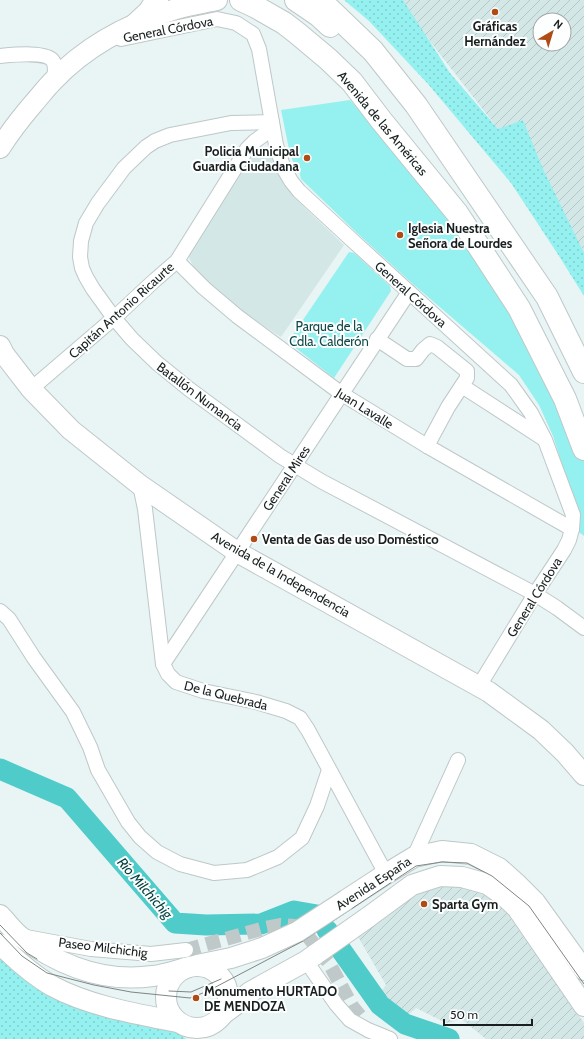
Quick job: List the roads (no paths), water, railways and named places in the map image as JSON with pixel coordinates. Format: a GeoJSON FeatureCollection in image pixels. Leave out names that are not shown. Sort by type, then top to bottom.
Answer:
{"type":"FeatureCollection","features":[{"type":"Feature","properties":{"kind":"main road"},"geometry":{"type":"LineString","coordinates":[[135,25],[149,12],[157,0]]}},
{"type":"Feature","properties":{"kind":"main road"},"geometry":{"type":"LineString","coordinates":[[0,148],[6,137],[53,80],[73,62],[113,35],[135,25],[188,4],[217,0]]}},
{"type":"Feature","properties":{"kind":"main road","name":"Avenida de las Américas"},"geometry":{"type":"LineString","coordinates":[[241,0],[284,23],[328,59],[352,82],[457,213]]}},
{"type":"Feature","properties":{"kind":"main road","name":"Avenida de las Américas"},"geometry":{"type":"LineString","coordinates":[[266,0],[300,22],[341,55],[382,102],[424,159],[457,213],[519,308],[565,399],[584,449]]}},
{"type":"Feature","properties":{"kind":"main road","name":"Avenida de las Américas"},"geometry":{"type":"LineString","coordinates":[[296,0],[318,15],[349,43],[390,87],[483,204]]}},
{"type":"Feature","properties":{"kind":"main road","name":"Avenida de las Américas"},"geometry":{"type":"LineString","coordinates":[[320,0],[373,51],[416,106],[547,297],[584,372]]}},
{"type":"Feature","properties":{"kind":"main road","name":"Avenida de la Independencia"},"geometry":{"type":"LineString","coordinates":[[0,346],[4,354],[31,389],[71,430],[140,485],[238,552],[489,692],[540,730],[565,753],[584,775]]}},
{"type":"Feature","properties":{"kind":"main road","name":"Avenida España"},"geometry":{"type":"LineString","coordinates":[[0,914],[20,936],[56,959],[89,972],[104,976],[117,978],[142,978],[155,976],[189,961],[231,958],[262,948],[297,932],[414,857],[442,851],[471,854],[499,868],[535,902],[584,970]]}},
{"type":"Feature","properties":{"kind":"main road","name":"Avenida España"},"geometry":{"type":"LineString","coordinates":[[221,1017],[250,992],[311,958],[412,885],[440,876],[462,877],[487,884],[503,895],[517,908],[584,1006]]}},
{"type":"Feature","properties":{"kind":"main road"},"geometry":{"type":"LineString","coordinates":[[0,944],[26,968],[51,986],[74,996],[187,1029],[207,1026],[221,1017]]}},
{"type":"Feature","properties":{"kind":"main road"},"geometry":{"type":"LineString","coordinates":[[187,1029],[173,1016],[169,1010],[166,991],[174,976],[189,961],[211,969],[224,980],[227,988],[227,1006],[221,1017],[214,1039]]}},
{"type":"Feature","properties":{"kind":"street","name":"General Córdova"},"geometry":{"type":"LineString","coordinates":[[101,43],[217,19],[236,23],[253,34],[259,49],[276,144],[284,170],[291,181],[352,240],[511,385],[531,413],[545,440],[573,515],[572,529],[564,550],[535,594],[479,686]]}},
{"type":"Feature","properties":{"kind":"street"},"geometry":{"type":"LineString","coordinates":[[0,56],[41,55],[48,57],[53,61],[55,68],[53,80]]}},
{"type":"Feature","properties":{"kind":"street","name":"Batallón Numancia"},"geometry":{"type":"LineString","coordinates":[[272,125],[231,123],[170,135],[146,147],[124,168],[98,203],[86,223],[81,241],[80,257],[82,268],[93,289],[114,318],[137,344],[157,363],[189,389],[280,456],[321,481],[535,594],[584,628]]}},
{"type":"Feature","properties":{"kind":"street","name":"Capitán Antonio Ricaurte"},"geometry":{"type":"LineString","coordinates":[[31,389],[114,318],[177,261],[247,149],[272,125]]}},
{"type":"Feature","properties":{"kind":"street","name":"Juan Lavalle"},"geometry":{"type":"LineString","coordinates":[[177,261],[204,288],[237,316],[342,394],[427,446],[572,529]]}},
{"type":"Feature","properties":{"kind":"street","name":"General Mires"},"geometry":{"type":"LineString","coordinates":[[162,664],[238,552],[409,292]]}},
{"type":"Feature","properties":{"kind":"street"},"geometry":{"type":"LineString","coordinates":[[377,339],[407,359],[416,359],[430,344],[436,347],[466,371],[467,378],[448,407],[427,446]]}},
{"type":"Feature","properties":{"kind":"street"},"geometry":{"type":"LineString","coordinates":[[462,386],[545,440]]}},
{"type":"Feature","properties":{"kind":"street"},"geometry":{"type":"LineString","coordinates":[[140,485],[162,664]]}},
{"type":"Feature","properties":{"kind":"street"},"geometry":{"type":"LineString","coordinates":[[0,611],[9,619],[34,658],[73,712],[90,747],[98,770],[128,822],[140,837],[157,852],[180,864],[214,873],[247,870],[278,857],[302,838],[317,806],[329,770]]}},
{"type":"Feature","properties":{"kind":"street","name":"De la Quebrada"},"geometry":{"type":"LineString","coordinates":[[162,664],[168,674],[176,682],[203,691],[256,702],[286,711],[300,718],[308,730],[386,874]]}},
{"type":"Feature","properties":{"kind":"street"},"geometry":{"type":"LineString","coordinates":[[414,857],[458,760]]}},
{"type":"Feature","properties":{"kind":"street"},"geometry":{"type":"LineString","coordinates":[[317,806],[328,798],[336,797],[348,804]]}},
{"type":"Feature","properties":{"kind":"street","name":"Paseo Milchichig"},"geometry":{"type":"LineString","coordinates":[[20,936],[91,949],[151,954],[189,961]]}},
{"type":"Feature","properties":{"kind":"street"},"geometry":{"type":"LineString","coordinates":[[311,958],[336,1004],[350,1020],[368,1030],[390,1039]]}},
{"type":"Feature","properties":{"kind":"street"},"geometry":{"type":"LineString","coordinates":[[360,1016],[368,1030]]}},
{"type":"Feature","properties":{"kind":"waterway","name":"Río Milchichig"},"geometry":{"type":"LineString","coordinates":[[0,769],[67,798],[175,923],[206,925],[261,924],[294,911],[318,916]]}},
{"type":"Feature","properties":{"kind":"waterway","name":"Río Milchichig"},"geometry":{"type":"LineString","coordinates":[[327,930],[380,1005],[405,1024],[449,1039]]}},
{"type":"Feature","properties":{"kind":"tunnel"},"geometry":{"type":"LineString","coordinates":[[186,950],[265,928],[280,925],[294,926],[306,934],[329,963],[352,1006],[360,1016]]}},
{"type":"Feature","properties":{"kind":"tram line"},"geometry":{"type":"LineString","coordinates":[[0,933],[22,956],[47,973],[94,985],[131,992],[190,998],[208,991],[303,941],[416,866],[442,862],[467,863],[492,876],[529,906],[584,984]]}},
{"type":"Feature","properties":{"kind":"tram line"},"geometry":{"type":"LineString","coordinates":[[0,925],[27,953],[37,959]]}},
{"type":"Feature","properties":{"kind":"tram line"},"geometry":{"type":"LineString","coordinates":[[169,991],[191,992],[221,979]]}},
{"type":"Feature","properties":{"kind":"place","name":"Gráficas Hernández"},"geometry":{"type":"Point","coordinates":[495,12]}},
{"type":"Feature","properties":{"kind":"place","name":"Policia Municipal Guardia Ciudadana"},"geometry":{"type":"Point","coordinates":[307,158]}},
{"type":"Feature","properties":{"kind":"place","name":"Iglesia Nuestra Señora de Lourdes"},"geometry":{"type":"Point","coordinates":[400,235]}},
{"type":"Feature","properties":{"kind":"place","name":"Venta de Gas de uso Doméstico"},"geometry":{"type":"Point","coordinates":[254,539]}},
{"type":"Feature","properties":{"kind":"place","name":"Sparta Gym"},"geometry":{"type":"Point","coordinates":[424,904]}},
{"type":"Feature","properties":{"kind":"place","name":"Monumento HURTADO DE MENDOZA"},"geometry":{"type":"Point","coordinates":[196,998]}},
{"type":"Feature","properties":{"kind":"park label","name":"Parque de la Cdla. Calderón"},"geometry":{"type":"Point","coordinates":[329,334]}}]}
